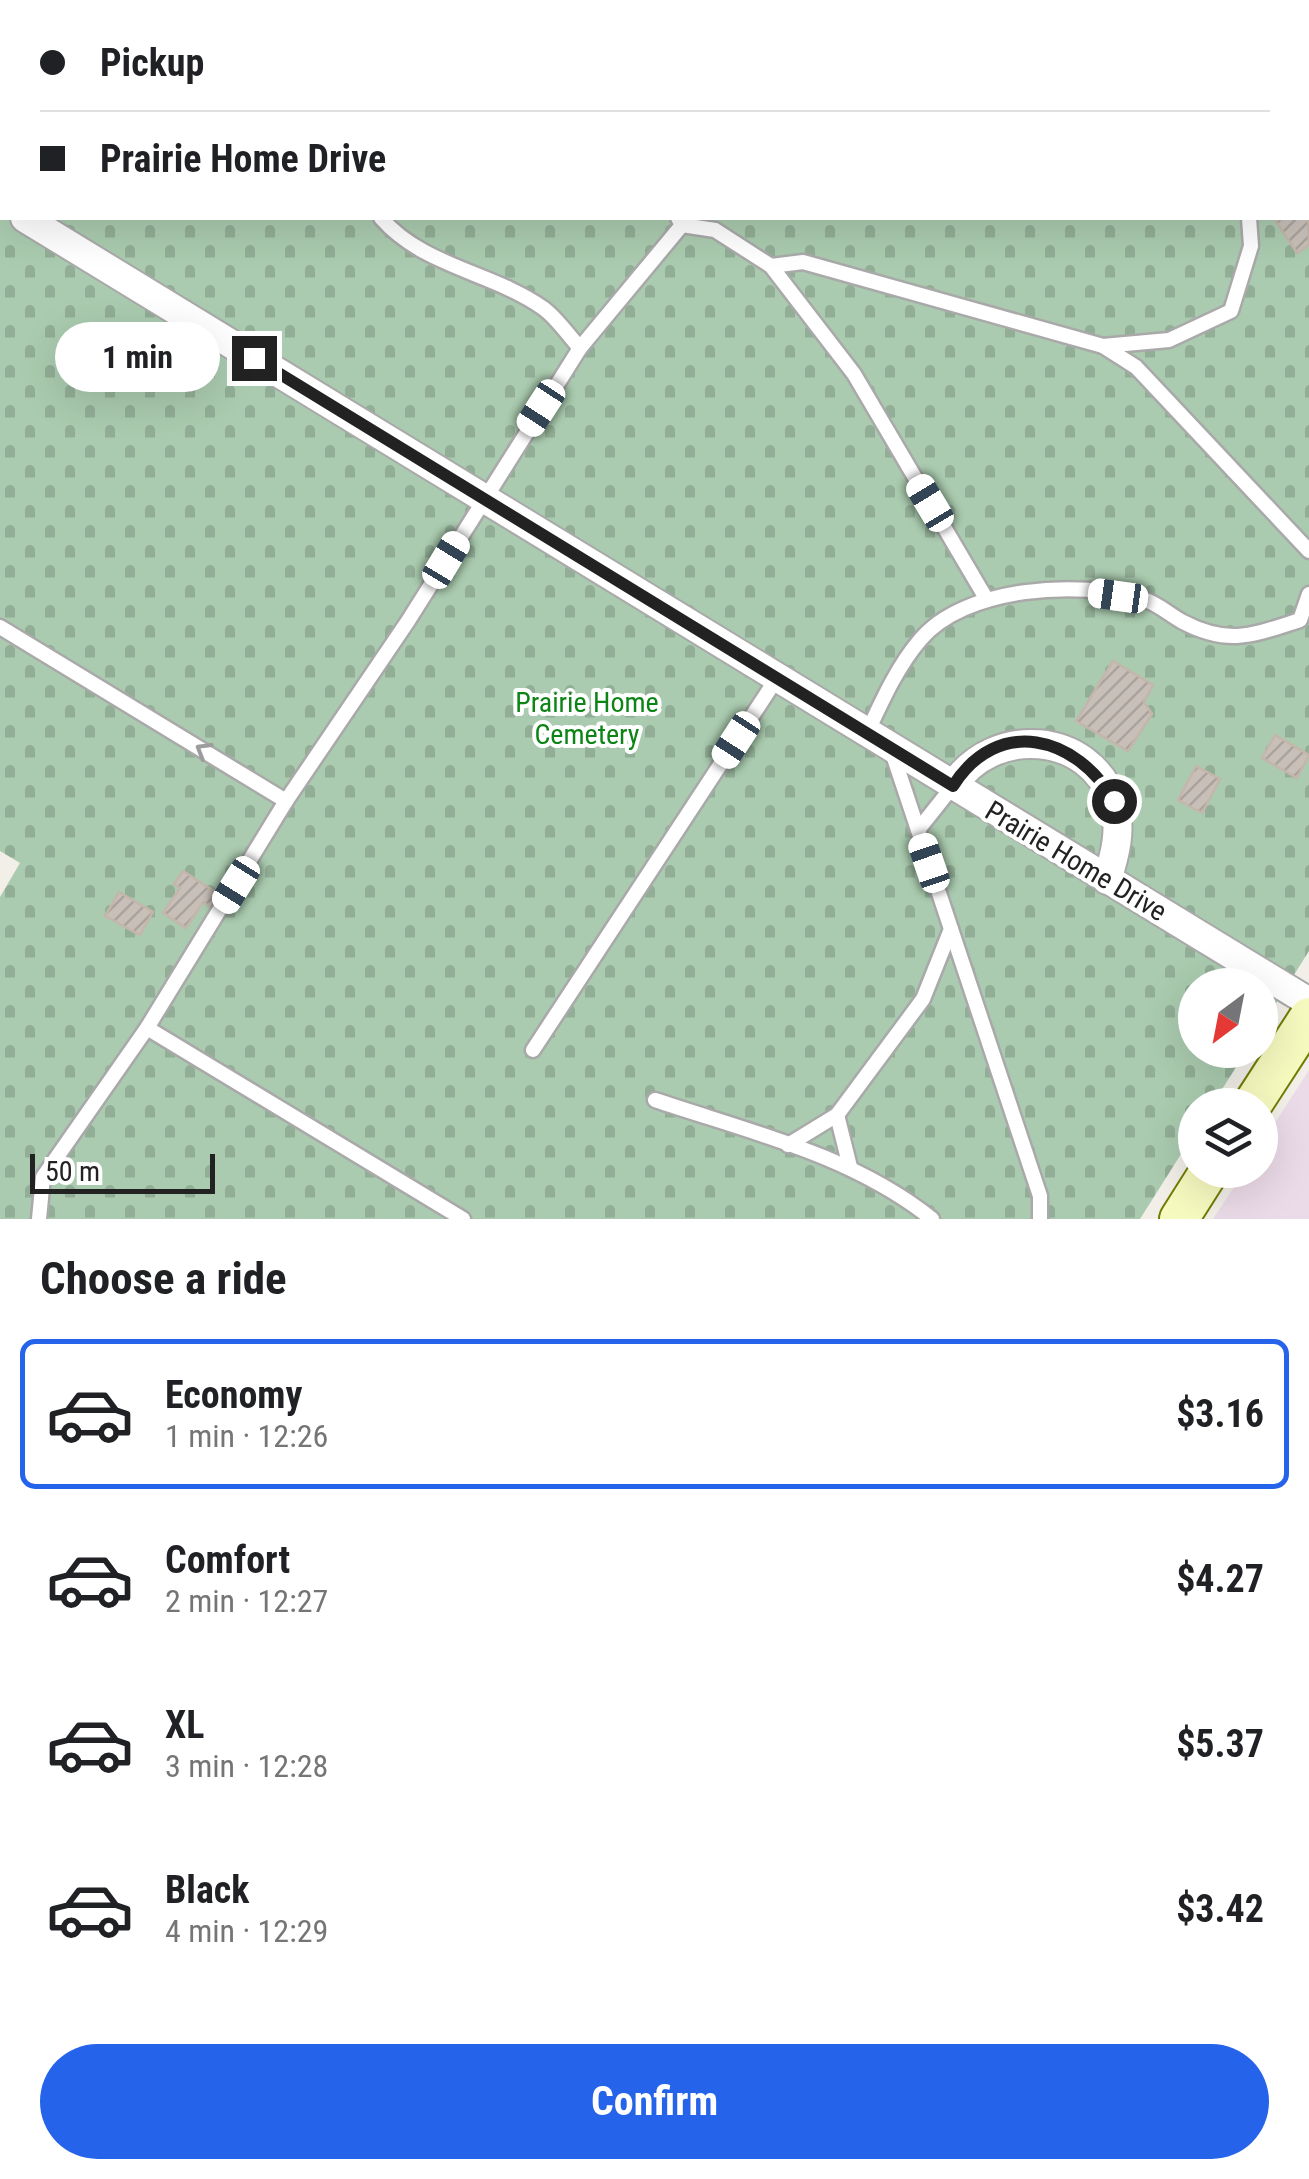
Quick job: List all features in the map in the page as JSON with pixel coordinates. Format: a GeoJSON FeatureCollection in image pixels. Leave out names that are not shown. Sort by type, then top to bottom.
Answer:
{"type":"FeatureCollection","features":[{"type":"Feature","properties":{"kind":"street","name":"Prairie Home Drive"},"geometry":{"type":"LineString","coordinates":[[28,220],[1309,1002]]}},
{"type":"Feature","properties":{"kind":"street"},"geometry":{"type":"LineString","coordinates":[[953,786],[961,772],[997,748],[1028,742],[1053,746],[1081,758],[1098,774],[1114,801],[1118,838],[1107,880]]}},
{"type":"Feature","properties":{"kind":"street"},"geometry":{"type":"LineString","coordinates":[[1263,1088],[1309,1017]]}},
{"type":"Feature","properties":{"kind":"street"},"geometry":{"type":"LineString","coordinates":[[1179,1219],[1199,1188]]}},
{"type":"Feature","properties":{"kind":"lane"},"geometry":{"type":"LineString","coordinates":[[385,220],[445,264],[506,286],[546,310],[580,348]]}},
{"type":"Feature","properties":{"kind":"lane"},"geometry":{"type":"LineString","coordinates":[[1103,346],[1169,340],[1231,310],[1250,246],[1249,220]]}},
{"type":"Feature","properties":{"kind":"lane"},"geometry":{"type":"LineString","coordinates":[[39,1219],[43,1177],[146,1028],[286,801],[408,622],[580,348],[680,221],[719,224],[771,266],[854,374],[988,600]]}},
{"type":"Feature","properties":{"kind":"lane"},"geometry":{"type":"LineString","coordinates":[[771,266],[803,262],[1103,346],[1136,367],[1309,551]]}},
{"type":"Feature","properties":{"kind":"lane"},"geometry":{"type":"LineString","coordinates":[[1040,1219],[1040,1196],[951,928],[918,830],[879,740],[892,682],[921,637],[969,604],[1030,591],[1145,599],[1219,638],[1257,634],[1300,620],[1309,594]]}},
{"type":"Feature","properties":{"kind":"lane"},"geometry":{"type":"LineString","coordinates":[[0,627],[286,801]]}},
{"type":"Feature","properties":{"kind":"lane"},"geometry":{"type":"LineString","coordinates":[[533,1050],[777,678]]}},
{"type":"Feature","properties":{"kind":"lane"},"geometry":{"type":"LineString","coordinates":[[918,830],[953,786]]}},
{"type":"Feature","properties":{"kind":"lane"},"geometry":{"type":"LineString","coordinates":[[788,1146],[837,1114],[923,999],[951,928]]}},
{"type":"Feature","properties":{"kind":"lane"},"geometry":{"type":"LineString","coordinates":[[146,1028],[463,1219]]}},
{"type":"Feature","properties":{"kind":"lane"},"geometry":{"type":"LineString","coordinates":[[655,1100],[850,1167],[894,1189],[932,1219]]}},
{"type":"Feature","properties":{"kind":"lane"},"geometry":{"type":"LineString","coordinates":[[837,1114],[850,1167]]}},
{"type":"Feature","properties":{"kind":"shaded area"},"geometry":{"type":"Polygon","coordinates":[[[1309,1070],[1309,1219],[1213,1219],[1233,1188],[1278,1188],[1278,1118],[1309,1070]]]}},
{"type":"Feature","properties":{"kind":"green space","name":"Prairie Home Cemetery"},"geometry":{"type":"Polygon","coordinates":[[[0,220],[1309,220],[1309,951],[1278,1000],[1278,968],[1178,968],[1178,1068],[1236,1068],[1223,1088],[1178,1088],[1178,1159],[1140,1219],[0,1219],[0,897],[20,863],[0,851],[0,220]]]}},
{"type":"Feature","properties":{"kind":"building"},"geometry":{"type":"Polygon","coordinates":[[[1275,220],[1308,220],[1309,245],[1297,253],[1275,220]]]}},
{"type":"Feature","properties":{"kind":"building"},"geometry":{"type":"Polygon","coordinates":[[[1113,661],[1153,685],[1144,702],[1152,714],[1128,751],[1076,721],[1113,661]]]}},
{"type":"Feature","properties":{"kind":"building"},"geometry":{"type":"Polygon","coordinates":[[[1275,735],[1309,755],[1297,778],[1262,758],[1275,735]]]}},
{"type":"Feature","properties":{"kind":"building"},"geometry":{"type":"Polygon","coordinates":[[[1196,766],[1220,779],[1202,813],[1178,800],[1196,766]]]}},
{"type":"Feature","properties":{"kind":"building"},"geometry":{"type":"Polygon","coordinates":[[[183,871],[223,897],[215,910],[203,902],[186,928],[163,913],[180,888],[174,884],[183,871]]]}},
{"type":"Feature","properties":{"kind":"building"},"geometry":{"type":"Polygon","coordinates":[[[119,892],[153,912],[140,935],[105,916],[119,892]]]}},
{"type":"Feature","properties":{"kind":"route"},"geometry":{"type":"LineString","coordinates":[[254,358],[953,786],[961,772],[979,758],[997,748],[1028,742],[1053,746],[1081,758],[1098,774],[1114,801]]}}]}
